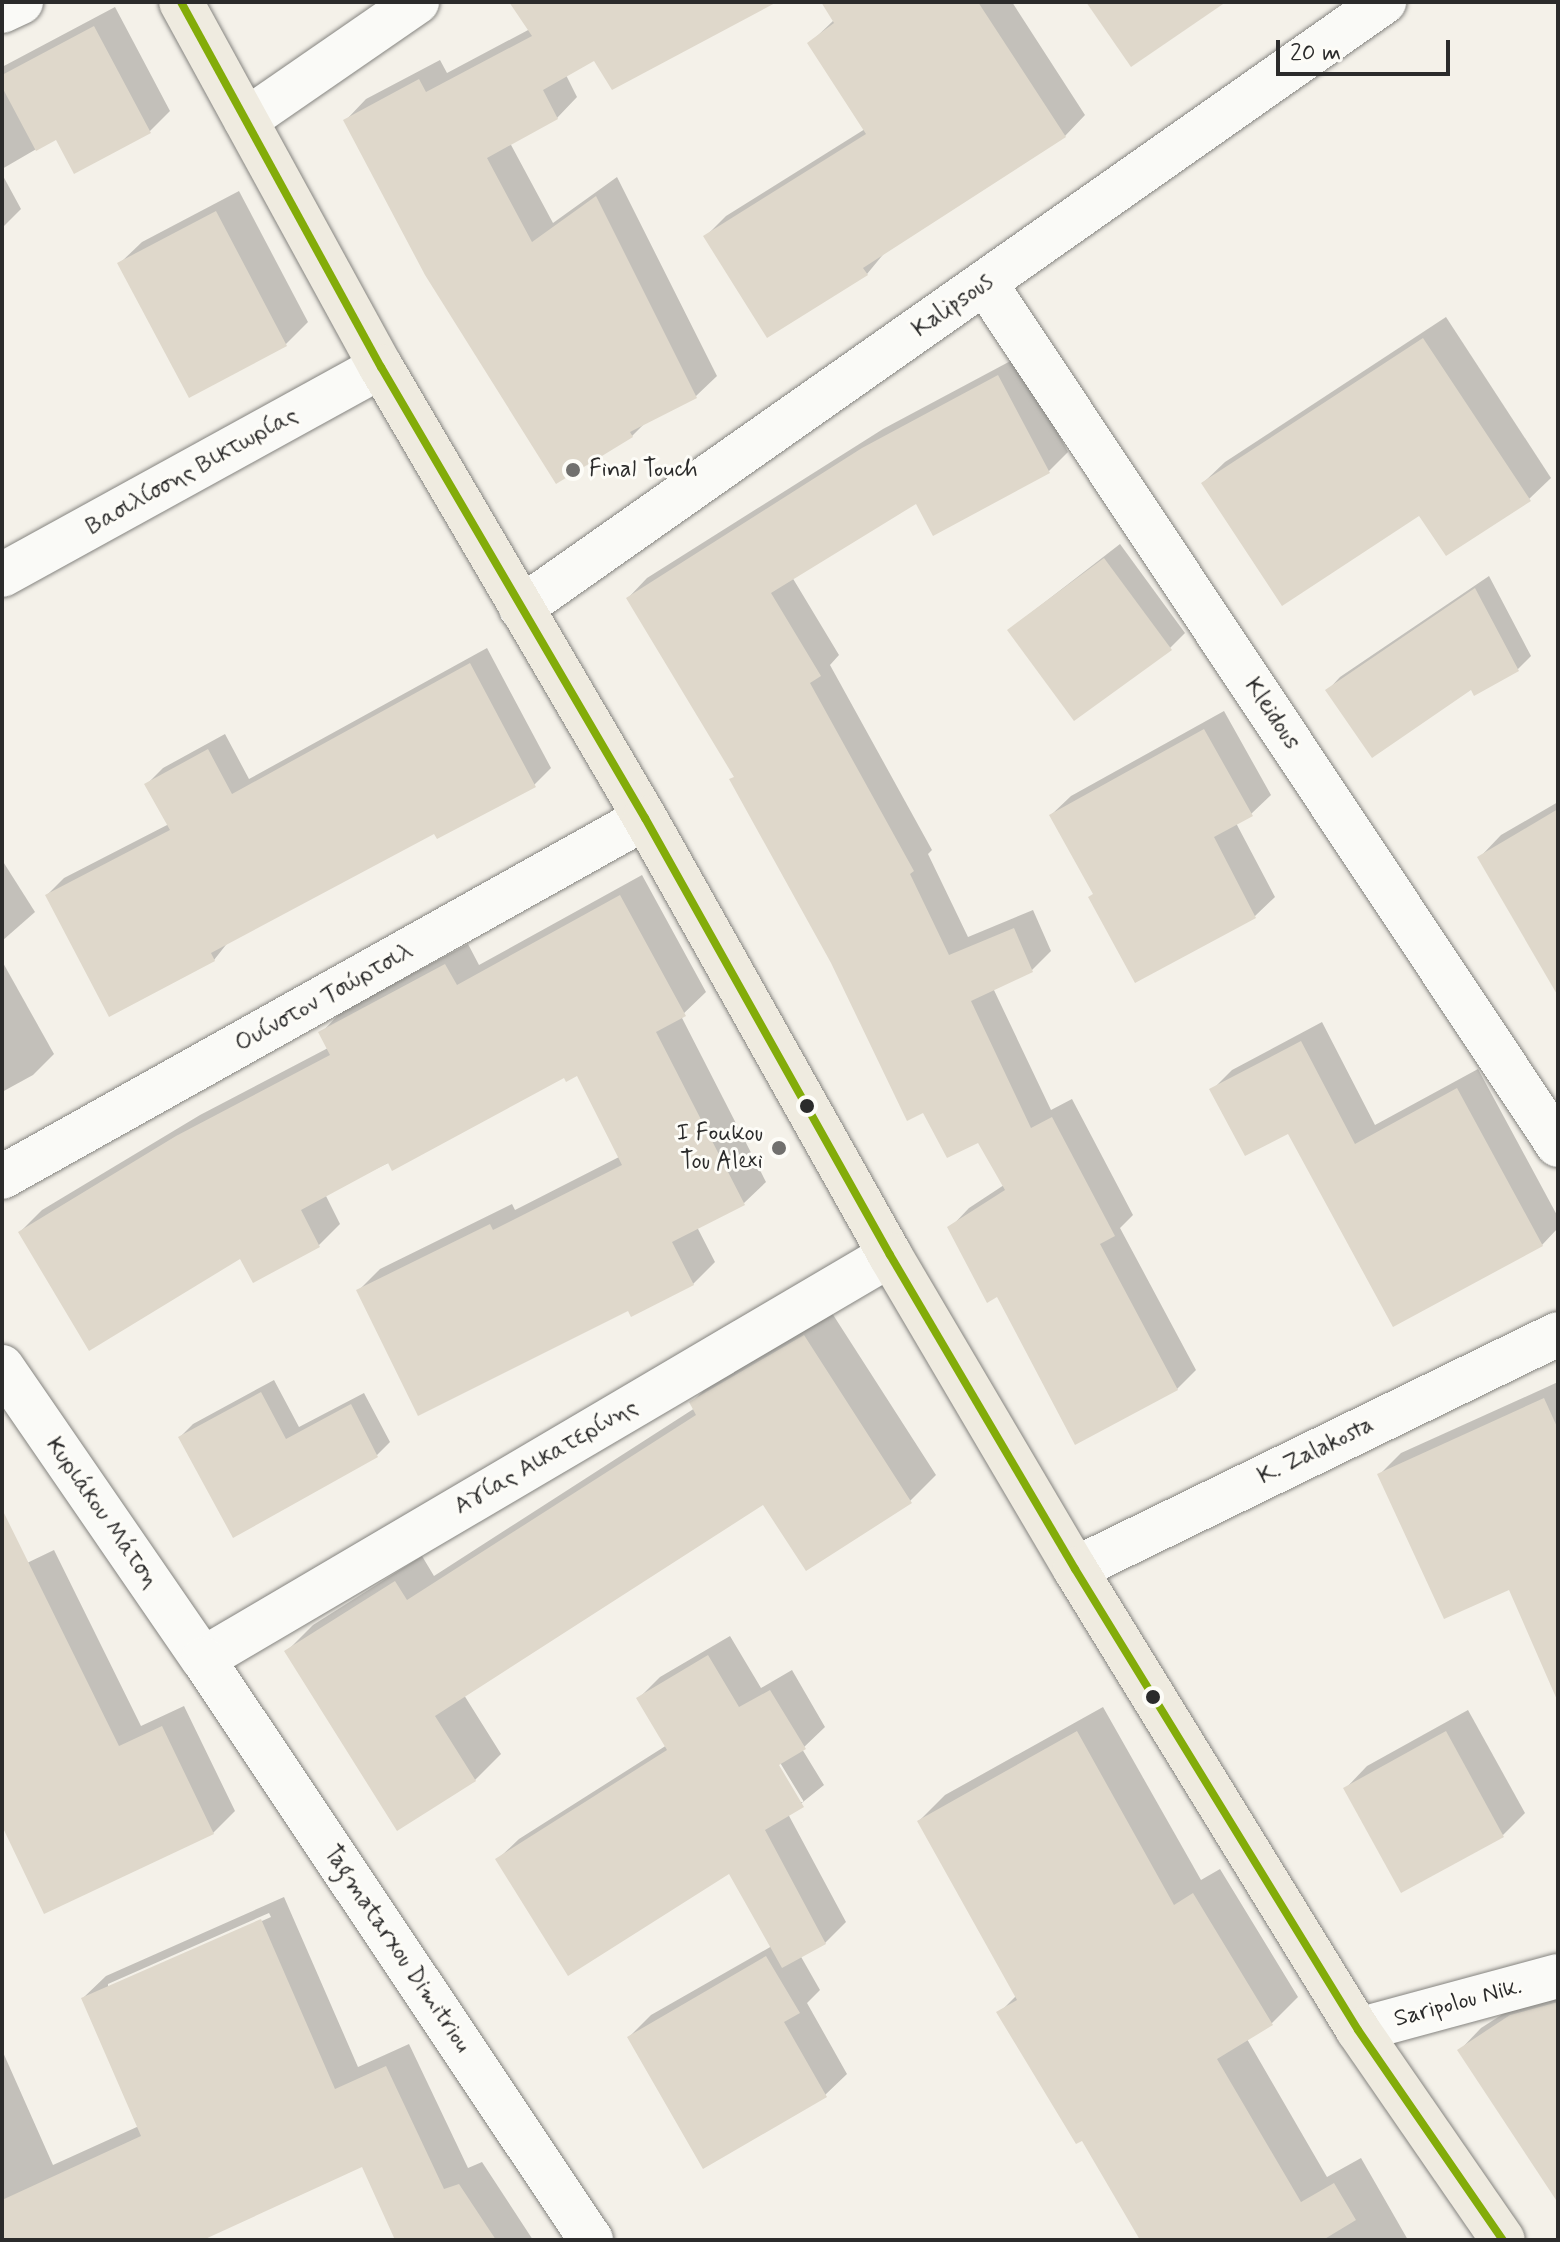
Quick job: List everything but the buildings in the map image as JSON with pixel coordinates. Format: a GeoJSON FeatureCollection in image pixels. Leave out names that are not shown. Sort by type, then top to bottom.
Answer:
{"type":"FeatureCollection","features":[{"type":"Feature","properties":{"kind":"main road"},"geometry":{"type":"LineString","coordinates":[[181,2],[381,367],[645,818],[890,1255],[1075,1569],[1358,2030],[1503,2240]]}},
{"type":"Feature","properties":{"kind":"street"},"geometry":{"type":"LineString","coordinates":[[2,11],[21,2]]}},
{"type":"Feature","properties":{"kind":"street"},"geometry":{"type":"LineString","coordinates":[[246,120],[417,2]]}},
{"type":"Feature","properties":{"kind":"street","name":"Kalipsous"},"geometry":{"type":"LineString","coordinates":[[521,608],[1384,2]]}},
{"type":"Feature","properties":{"kind":"street","name":"Kleidous"},"geometry":{"type":"LineString","coordinates":[[985,283],[1558,1145]]}},
{"type":"Feature","properties":{"kind":"street","name":"Βασιλίσσης Βικτωρίας"},"geometry":{"type":"LineString","coordinates":[[2,575],[381,367]]}},
{"type":"Feature","properties":{"kind":"street","name":"Ουίνστον Τσώρτσιλ"},"geometry":{"type":"LineString","coordinates":[[2,1177],[645,818]]}},
{"type":"Feature","properties":{"kind":"street","name":"Αγίας Αικατερίνης"},"geometry":{"type":"LineString","coordinates":[[203,1659],[890,1255]]}},
{"type":"Feature","properties":{"kind":"street","name":"K. Zalakosta"},"geometry":{"type":"LineString","coordinates":[[1075,1569],[1558,1334]]}},
{"type":"Feature","properties":{"kind":"street","name":"Κυριάκου Μάτση"},"geometry":{"type":"LineString","coordinates":[[2,1367],[203,1659]]}},
{"type":"Feature","properties":{"kind":"street","name":"Tagmatarxou Dimitriou"},"geometry":{"type":"LineString","coordinates":[[203,1659],[591,2240]]}},
{"type":"Feature","properties":{"kind":"street","name":"Saripolou Nik."},"geometry":{"type":"LineString","coordinates":[[1358,2030],[1558,1976]]}},
{"type":"Feature","properties":{"kind":"transit line"},"geometry":{"type":"LineString","coordinates":[[181,2],[381,367],[645,818],[890,1255],[1075,1569],[1358,2030],[1503,2240]]}},
{"type":"Feature","properties":{"kind":"place","name":"Final Touch"},"geometry":{"type":"Point","coordinates":[573,470]}},
{"type":"Feature","properties":{"kind":"place","name":"I Foukou Tou Alexi"},"geometry":{"type":"Point","coordinates":[779,1148]}}]}
